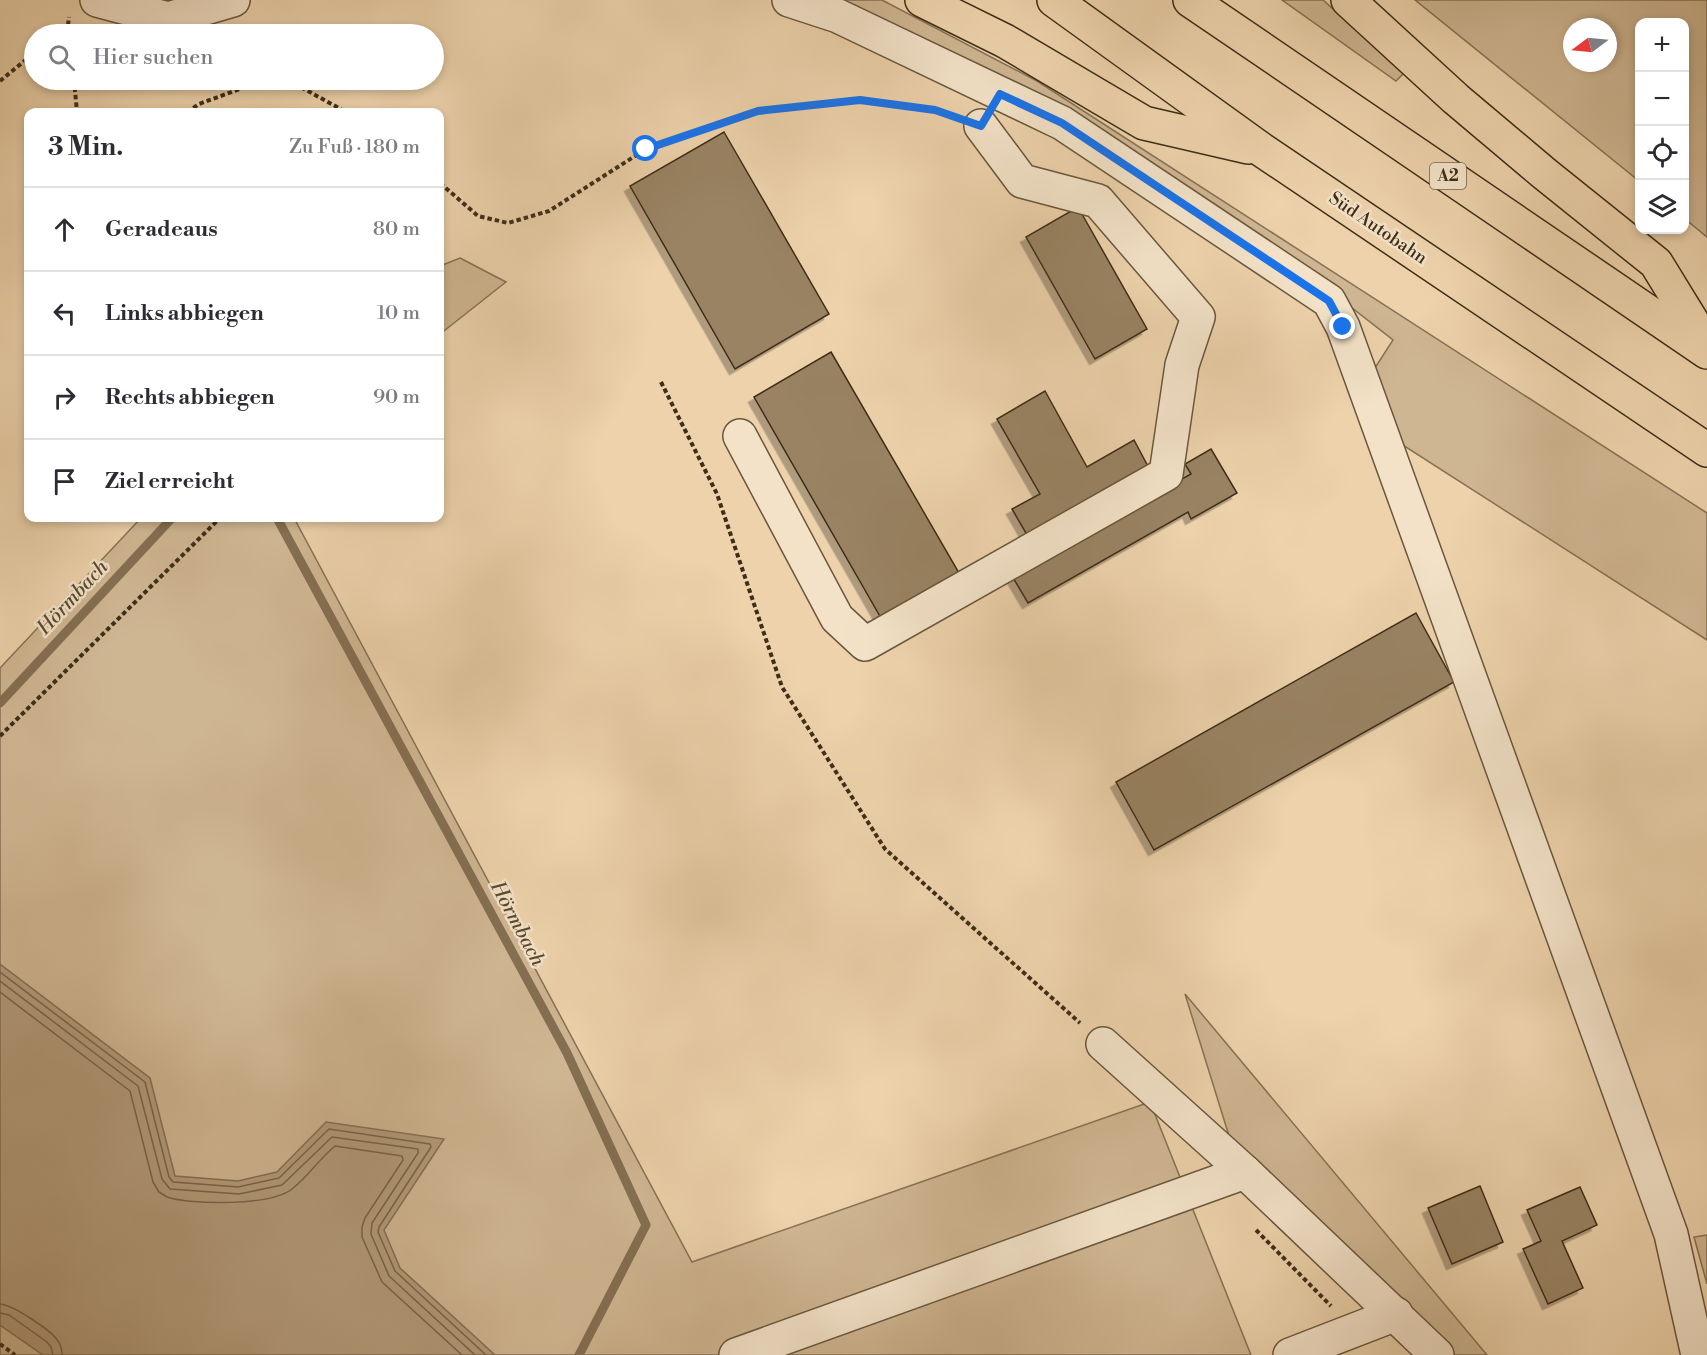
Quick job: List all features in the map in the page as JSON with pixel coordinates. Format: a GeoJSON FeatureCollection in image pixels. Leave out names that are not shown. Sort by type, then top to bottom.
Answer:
{"type":"FeatureCollection","features":[{"type":"Feature","properties":{"kind":"highway"},"geometry":{"type":"LineString","coordinates":[[922,0],[1005,41],[1144,123],[1262,150]]}},
{"type":"Feature","properties":{"kind":"highway","name":"Süd Autobahn"},"geometry":{"type":"LineString","coordinates":[[1054,0],[1262,150],[1707,450]]}},
{"type":"Feature","properties":{"kind":"highway","name":"A2"},"geometry":{"type":"LineString","coordinates":[[1190,0],[1707,352]]}},
{"type":"Feature","properties":{"kind":"highway"},"geometry":{"type":"LineString","coordinates":[[1348,0],[1456,99],[1656,263],[1707,345]]}},
{"type":"Feature","properties":{"kind":"lane"},"geometry":{"type":"LineString","coordinates":[[84,4],[168,19],[233,0]]}},
{"type":"Feature","properties":{"kind":"lane"},"geometry":{"type":"LineString","coordinates":[[789,0],[838,16],[1062,123],[1329,301],[1343,327],[1671,1234],[1698,1355]]}},
{"type":"Feature","properties":{"kind":"lane"},"geometry":{"type":"LineString","coordinates":[[741,436],[837,618],[866,644],[1166,474],[1182,364],[1198,317],[1098,201],[1022,181],[981,126]]}},
{"type":"Feature","properties":{"kind":"lane"},"geometry":{"type":"LineString","coordinates":[[1103,1044],[1245,1172],[1437,1355]]}},
{"type":"Feature","properties":{"kind":"lane"},"geometry":{"type":"LineString","coordinates":[[736,1355],[1245,1172]]}},
{"type":"Feature","properties":{"kind":"lane"},"geometry":{"type":"LineString","coordinates":[[1290,1355],[1396,1314]]}},
{"type":"Feature","properties":{"kind":"path"},"geometry":{"type":"LineString","coordinates":[[69,24],[84,4]]}},
{"type":"Feature","properties":{"kind":"path"},"geometry":{"type":"LineString","coordinates":[[0,81],[24,61]]}},
{"type":"Feature","properties":{"kind":"path"},"geometry":{"type":"LineString","coordinates":[[75,90],[77,108]]}},
{"type":"Feature","properties":{"kind":"path"},"geometry":{"type":"LineString","coordinates":[[193,108],[237,90]]}},
{"type":"Feature","properties":{"kind":"path"},"geometry":{"type":"LineString","coordinates":[[306,90],[339,108]]}},
{"type":"Feature","properties":{"kind":"path"},"geometry":{"type":"LineString","coordinates":[[444,186],[478,216],[508,223],[549,211],[646,149],[758,111],[860,100],[935,110],[981,126]]}},
{"type":"Feature","properties":{"kind":"path"},"geometry":{"type":"LineString","coordinates":[[661,382],[717,494],[782,687],[885,849],[1103,1044]]}},
{"type":"Feature","properties":{"kind":"path"},"geometry":{"type":"LineString","coordinates":[[0,736],[216,522]]}},
{"type":"Feature","properties":{"kind":"path"},"geometry":{"type":"LineString","coordinates":[[1251,1225],[1355,1330]]}},
{"type":"Feature","properties":{"kind":"path"},"geometry":{"type":"LineString","coordinates":[[0,1344],[15,1355]]}},
{"type":"Feature","properties":{"kind":"shaded area"},"geometry":{"type":"Polygon","coordinates":[[[822,0],[882,0],[1037,81],[1707,513],[1707,640],[1384,433],[1373,371],[1393,340],[1302,269],[822,0]]]}},
{"type":"Feature","properties":{"kind":"shaded area"},"geometry":{"type":"Polygon","coordinates":[[[1282,0],[1323,0],[1404,73],[1396,81],[1282,0]]]}},
{"type":"Feature","properties":{"kind":"shaded area"},"geometry":{"type":"Polygon","coordinates":[[[1415,0],[1707,0],[1707,237],[1689,222],[1689,18],[1635,18],[1635,178],[1415,0]]]}},
{"type":"Feature","properties":{"kind":"shaded area"},"geometry":{"type":"Polygon","coordinates":[[[460,258],[506,282],[444,331],[444,264],[460,258]]]}},
{"type":"Feature","properties":{"kind":"shaded area"},"geometry":{"type":"Polygon","coordinates":[[[137,522],[296,522],[692,1262],[1150,1102],[1251,1355],[0,1355],[0,668],[137,522]]]}},
{"type":"Feature","properties":{"kind":"shaded area"},"geometry":{"type":"Polygon","coordinates":[[[1185,994],[1487,1355],[1454,1355],[1230,1139],[1185,994]]]}},
{"type":"Feature","properties":{"kind":"shaded area"},"geometry":{"type":"Polygon","coordinates":[[[1707,1235],[1707,1284],[1694,1237],[1707,1235]]]}},
{"type":"Feature","properties":{"kind":"water"},"geometry":{"type":"Polygon","coordinates":[[[0,964],[150,1078],[175,1176],[238,1181],[277,1172],[326,1122],[444,1139],[384,1230],[400,1268],[495,1355],[43,1355],[0,1325],[0,964]]]}},
{"type":"Feature","properties":{"kind":"building"},"geometry":{"type":"Polygon","coordinates":[[[724,132],[829,314],[735,369],[630,186],[724,132]]]}},
{"type":"Feature","properties":{"kind":"building"},"geometry":{"type":"Polygon","coordinates":[[[1078,207],[1147,329],[1095,359],[1026,237],[1078,207]]]}},
{"type":"Feature","properties":{"kind":"building"},"geometry":{"type":"Polygon","coordinates":[[[831,352],[959,573],[881,618],[754,397],[831,352]]]}},
{"type":"Feature","properties":{"kind":"building"},"geometry":{"type":"Polygon","coordinates":[[[1045,391],[1087,467],[1134,440],[1151,472],[1030,540],[1012,509],[1040,494],[997,419],[1045,391]]]}},
{"type":"Feature","properties":{"kind":"building"},"geometry":{"type":"Polygon","coordinates":[[[1211,449],[1237,493],[1191,519],[1188,512],[1028,603],[1012,576],[1191,474],[1185,464],[1211,449]]]}},
{"type":"Feature","properties":{"kind":"building"},"geometry":{"type":"Polygon","coordinates":[[[1416,613],[1454,682],[1154,850],[1116,782],[1416,613]]]}},
{"type":"Feature","properties":{"kind":"building"},"geometry":{"type":"Polygon","coordinates":[[[1480,1186],[1503,1242],[1452,1264],[1428,1208],[1480,1186]]]}},
{"type":"Feature","properties":{"kind":"building"},"geometry":{"type":"Polygon","coordinates":[[[1580,1187],[1597,1225],[1562,1241],[1583,1288],[1548,1304],[1523,1249],[1541,1241],[1527,1210],[1580,1187]]]}},
{"type":"Feature","properties":{"kind":"waterway","name":"Hörmbach"},"geometry":{"type":"LineString","coordinates":[[0,703],[168,522]]}},
{"type":"Feature","properties":{"kind":"waterway","name":"Hörmbach"},"geometry":{"type":"LineString","coordinates":[[279,522],[567,1053],[646,1225],[579,1355]]}},
{"type":"Feature","properties":{"kind":"route"},"geometry":{"type":"LineString","coordinates":[[646,149],[758,111],[860,100],[935,110],[981,126],[1000,94],[1062,123],[1329,301],[1343,327]]}}]}
